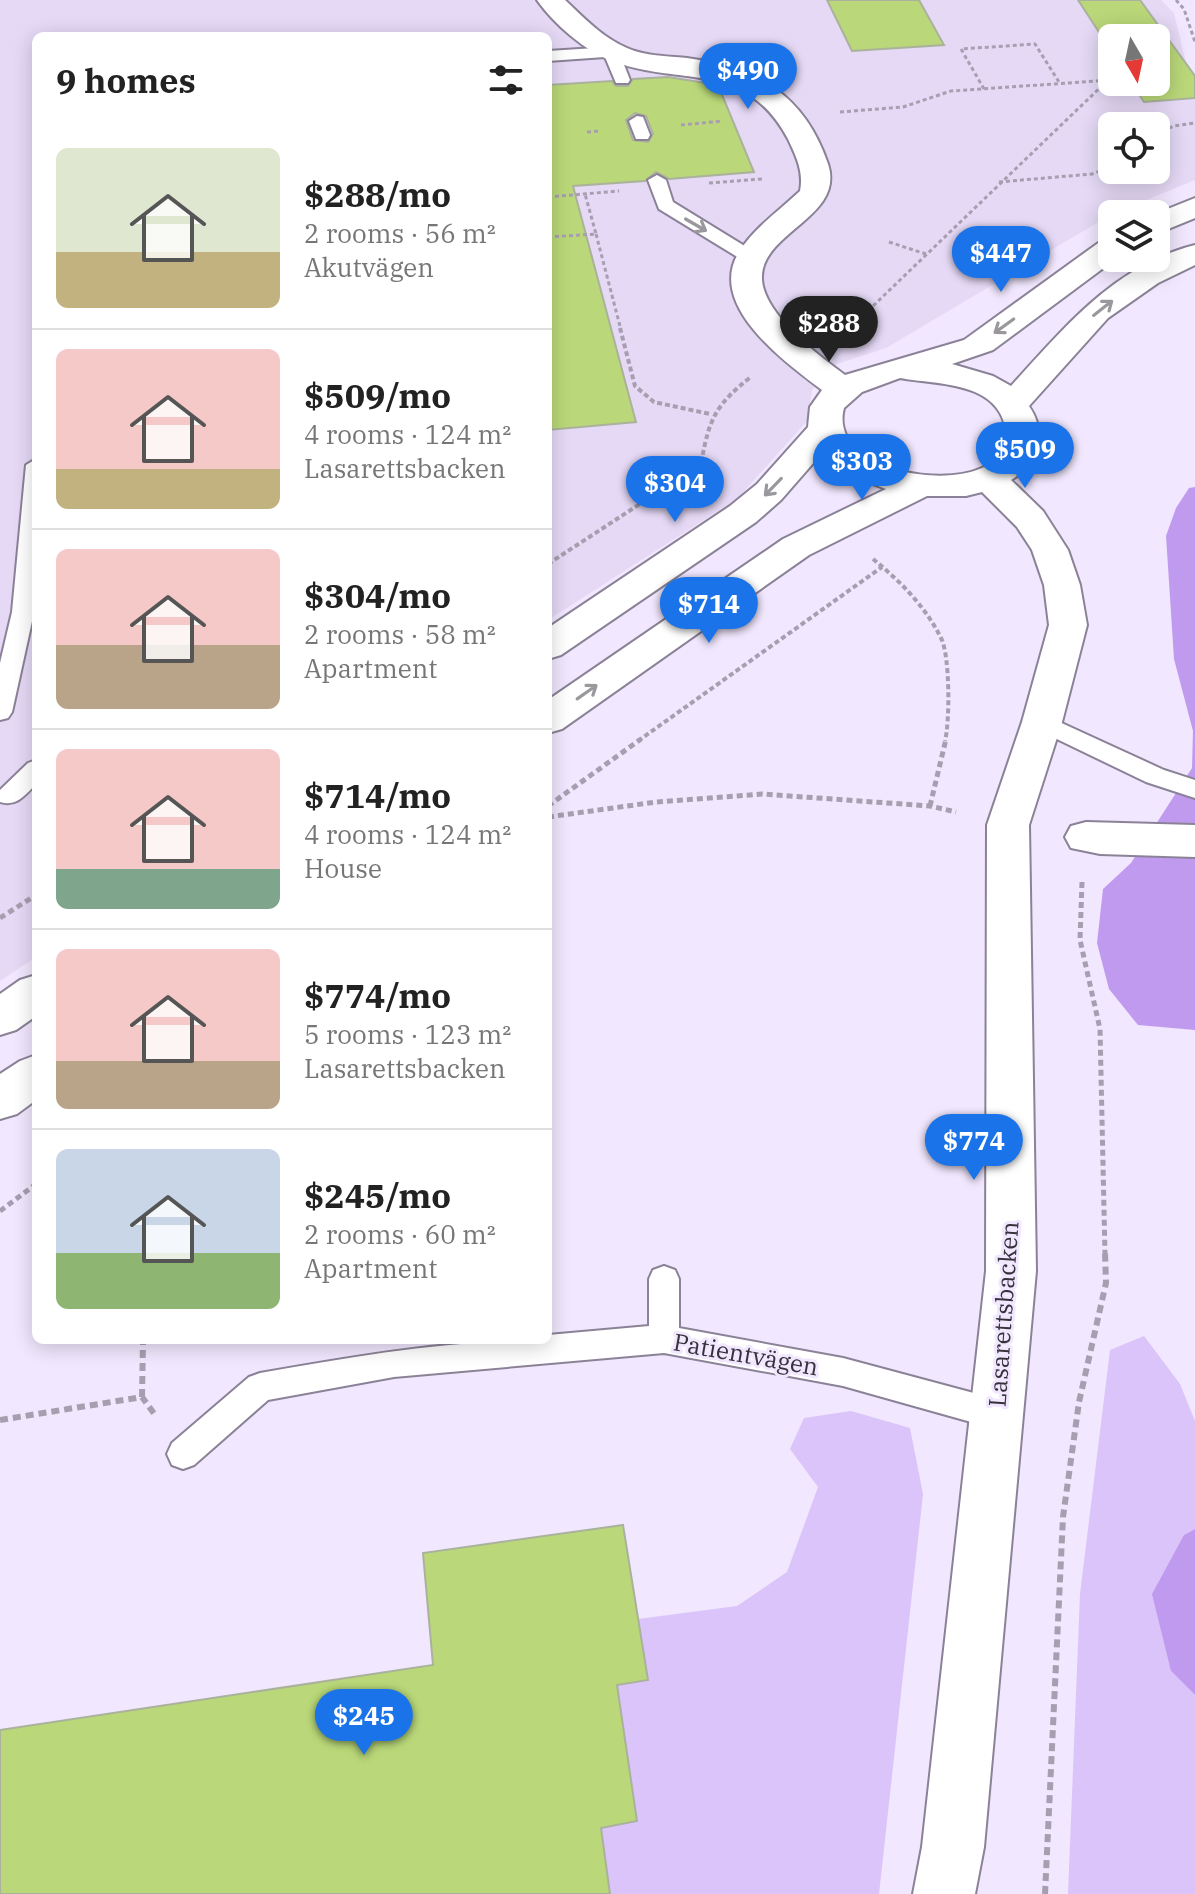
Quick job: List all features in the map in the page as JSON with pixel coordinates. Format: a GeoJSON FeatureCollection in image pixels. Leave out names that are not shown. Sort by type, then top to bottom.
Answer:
{"type":"FeatureCollection","features":[{"type":"Feature","properties":{"kind":"street"},"geometry":{"type":"LineString","coordinates":[[550,0],[611,52],[639,61],[721,74],[746,82],[776,98],[791,116],[816,169],[818,182],[814,194],[750,257],[746,287],[749,303],[796,356],[842,389]]}},
{"type":"Feature","properties":{"kind":"street"},"geometry":{"type":"LineString","coordinates":[[1170,219],[1195,207]]}},
{"type":"Feature","properties":{"kind":"street"},"geometry":{"type":"LineString","coordinates":[[1012,405],[1097,311],[1147,276],[1195,254]]}},
{"type":"Feature","properties":{"kind":"street"},"geometry":{"type":"LineString","coordinates":[[552,643],[743,514],[769,492],[825,429],[828,407],[842,389],[866,376],[904,369],[973,348],[1098,257]]}},
{"type":"Feature","properties":{"kind":"street"},"geometry":{"type":"LineString","coordinates":[[825,429],[836,450],[861,469],[885,480],[918,487],[957,486],[988,478],[1008,465],[1023,446],[1023,423],[1012,405],[995,391],[974,379],[945,371],[904,369]]}},
{"type":"Feature","properties":{"kind":"street","name":"Lasarettsbacken"},"geometry":{"type":"LineString","coordinates":[[944,1894],[953,1847],[1011,1271],[1008,825],[1042,722],[1068,625],[1062,585],[1050,550],[1030,519],[988,478]]}},
{"type":"Feature","properties":{"kind":"street"},"geometry":{"type":"LineString","coordinates":[[552,716],[796,547],[918,487]]}},
{"type":"Feature","properties":{"kind":"street"},"geometry":{"type":"LineString","coordinates":[[1086,837],[1121,841],[1150,838],[1195,841]]}},
{"type":"Feature","properties":{"kind":"street"},"geometry":{"type":"LineString","coordinates":[[0,1017],[32,996]]}},
{"type":"Feature","properties":{"kind":"street"},"geometry":{"type":"LineString","coordinates":[[0,1100],[32,1077]]}},
{"type":"Feature","properties":{"kind":"lane"},"geometry":{"type":"LineString","coordinates":[[552,56],[611,52],[622,80]]}},
{"type":"Feature","properties":{"kind":"lane"},"geometry":{"type":"LineString","coordinates":[[657,180],[665,205],[750,257]]}},
{"type":"Feature","properties":{"kind":"lane"},"geometry":{"type":"LineString","coordinates":[[0,712],[23,612],[32,510]]}},
{"type":"Feature","properties":{"kind":"lane"},"geometry":{"type":"LineString","coordinates":[[1042,722],[1155,776],[1195,789]]}},
{"type":"Feature","properties":{"kind":"lane"},"geometry":{"type":"LineString","coordinates":[[4,796],[32,772]]}},
{"type":"Feature","properties":{"kind":"lane"},"geometry":{"type":"LineString","coordinates":[[4,796],[32,793]]}},
{"type":"Feature","properties":{"kind":"lane"},"geometry":{"type":"LineString","coordinates":[[664,1279],[664,1339]]}},
{"type":"Feature","properties":{"kind":"lane","name":"Patientvägen"},"geometry":{"type":"LineString","coordinates":[[183,1454],[260,1387],[394,1363],[664,1339],[843,1372],[996,1414]]}},
{"type":"Feature","properties":{"kind":"path"},"geometry":{"type":"LineString","coordinates":[[1176,0],[1188,17],[1195,42]]}},
{"type":"Feature","properties":{"kind":"path"},"geometry":{"type":"LineString","coordinates":[[984,89],[961,49],[1035,44],[1060,83]]}},
{"type":"Feature","properties":{"kind":"path"},"geometry":{"type":"LineString","coordinates":[[951,91],[1098,81]]}},
{"type":"Feature","properties":{"kind":"path"},"geometry":{"type":"LineString","coordinates":[[1098,91],[999,182],[1098,172]]}},
{"type":"Feature","properties":{"kind":"path"},"geometry":{"type":"LineString","coordinates":[[1170,128],[1195,123]]}},
{"type":"Feature","properties":{"kind":"path"},"geometry":{"type":"LineString","coordinates":[[585,194],[635,386],[654,402],[710,414]]}},
{"type":"Feature","properties":{"kind":"path"},"geometry":{"type":"LineString","coordinates":[[552,237],[596,234]]}},
{"type":"Feature","properties":{"kind":"path"},"geometry":{"type":"LineString","coordinates":[[889,242],[926,254]]}},
{"type":"Feature","properties":{"kind":"path"},"geometry":{"type":"LineString","coordinates":[[701,464],[769,492]]}},
{"type":"Feature","properties":{"kind":"path"},"geometry":{"type":"LineString","coordinates":[[834,528],[904,584],[943,640],[950,720],[930,806]]}},
{"type":"Feature","properties":{"kind":"path"},"geometry":{"type":"LineString","coordinates":[[552,803],[882,567]]}},
{"type":"Feature","properties":{"kind":"path"},"geometry":{"type":"LineString","coordinates":[[552,816],[656,802],[762,794],[930,806],[1008,825]]}},
{"type":"Feature","properties":{"kind":"path"},"geometry":{"type":"LineString","coordinates":[[1045,1894],[1063,1517],[1079,1402],[1106,1283],[1100,1029],[1080,940],[1086,837]]}},
{"type":"Feature","properties":{"kind":"path"},"geometry":{"type":"LineString","coordinates":[[0,918],[32,898]]}},
{"type":"Feature","properties":{"kind":"path"},"geometry":{"type":"LineString","coordinates":[[0,1211],[32,1187]]}},
{"type":"Feature","properties":{"kind":"path"},"geometry":{"type":"LineString","coordinates":[[143,1344],[142,1397],[183,1454]]}},
{"type":"Feature","properties":{"kind":"path"},"geometry":{"type":"LineString","coordinates":[[0,1420],[142,1397]]}},
{"type":"Feature","properties":{"kind":"shaded area"},"geometry":{"type":"Polygon","coordinates":[[[0,0],[1161,0],[1174,13],[1195,100],[1195,180],[1146,200],[1098,200],[1098,222],[886,348],[837,364],[812,390],[807,421],[738,498],[552,617],[552,32],[32,32],[32,960],[0,981],[0,0]]]}},
{"type":"Feature","properties":{"kind":"shaded area"},"geometry":{"type":"Polygon","coordinates":[[[1195,487],[1195,1030],[1138,1025],[1109,989],[1097,943],[1103,889],[1131,863],[1192,768],[1193,731],[1174,659],[1166,536],[1176,508],[1189,488],[1195,487]]]}},
{"type":"Feature","properties":{"kind":"shaded area"},"geometry":{"type":"Polygon","coordinates":[[[1144,1336],[1180,1384],[1195,1421],[1195,1529],[1184,1535],[1171,1671],[1195,1695],[1195,1894],[1068,1894],[1080,1594],[1110,1350],[1144,1336]]]}},
{"type":"Feature","properties":{"kind":"shaded area"},"geometry":{"type":"Polygon","coordinates":[[[851,1411],[910,1428],[923,1494],[879,1894],[610,1894],[601,1828],[637,1821],[617,1685],[648,1680],[638,1619],[737,1606],[787,1572],[818,1487],[790,1449],[804,1418],[851,1411]]]}},
{"type":"Feature","properties":{"kind":"shaded area"},"geometry":{"type":"Polygon","coordinates":[[[1195,1529],[1195,1695],[1171,1671],[1152,1594],[1184,1535],[1195,1529]]]}},
{"type":"Feature","properties":{"kind":"building"},"geometry":{"type":"Polygon","coordinates":[[[827,0],[919,0],[944,45],[852,51],[827,0]]]}},
{"type":"Feature","properties":{"kind":"building"},"geometry":{"type":"Polygon","coordinates":[[[1078,0],[1140,0],[1157,24],[1098,24],[1098,31],[1078,0]]]}},
{"type":"Feature","properties":{"kind":"building"},"geometry":{"type":"Polygon","coordinates":[[[1170,41],[1195,76],[1195,98],[1144,102],[1140,96],[1170,96],[1170,41]]]}},
{"type":"Feature","properties":{"kind":"building"},"geometry":{"type":"Polygon","coordinates":[[[668,77],[718,85],[754,172],[669,179],[656,172],[645,181],[573,186],[636,422],[552,430],[552,85],[612,81],[616,86],[628,86],[633,79],[668,77]],[[635,113],[626,120],[633,140],[648,142],[653,134],[646,116],[635,113]]]}},
{"type":"Feature","properties":{"kind":"building"},"geometry":{"type":"Polygon","coordinates":[[[623,1525],[648,1680],[617,1685],[637,1821],[601,1828],[610,1894],[0,1894],[0,1730],[433,1665],[423,1553],[623,1525]]]}}]}
